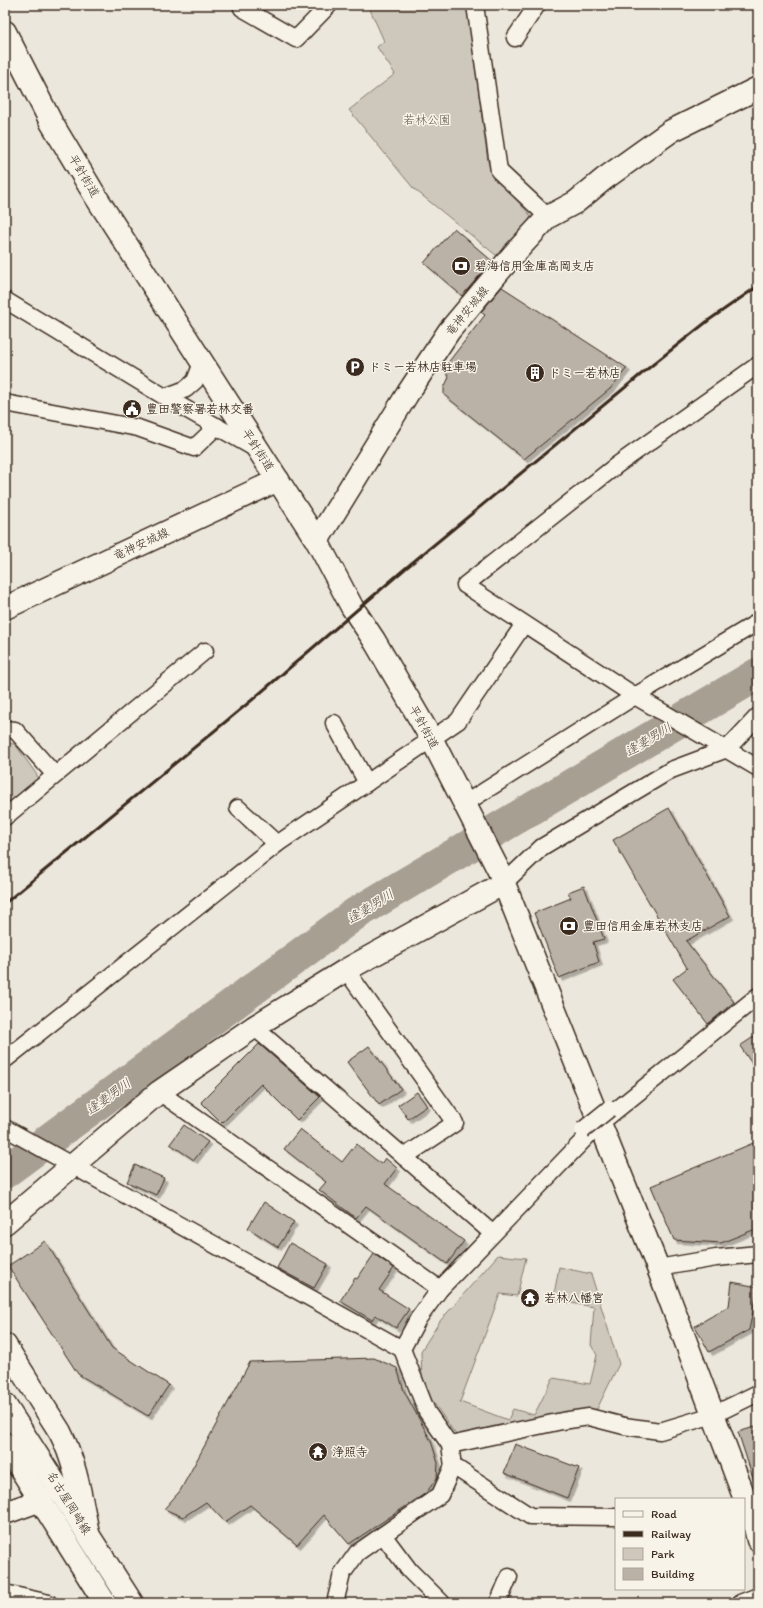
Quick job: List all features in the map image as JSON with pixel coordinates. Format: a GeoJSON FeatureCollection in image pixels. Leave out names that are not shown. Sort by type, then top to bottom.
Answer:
{"type":"FeatureCollection","features":[{"type":"Feature","properties":{"kind":"street"},"geometry":{"type":"LineString","coordinates":[[241,5],[242,8],[296,39],[329,5]]}},
{"type":"Feature","properties":{"kind":"street"},"geometry":{"type":"LineString","coordinates":[[475,5],[499,171],[548,217]]}},
{"type":"Feature","properties":{"kind":"street"},"geometry":{"type":"LineString","coordinates":[[515,38],[537,5]]}},
{"type":"Feature","properties":{"kind":"street","name":"平針街道"},"geometry":{"type":"LineString","coordinates":[[5,32],[51,122],[96,197],[317,541],[352,607],[374,640],[431,738],[502,877],[597,1121],[658,1268],[744,1498]]}},
{"type":"Feature","properties":{"kind":"street","name":"竜神安城線"},"geometry":{"type":"LineString","coordinates":[[317,541],[408,393],[449,332],[512,256],[548,217],[576,202],[640,152],[670,132],[758,88]]}},
{"type":"Feature","properties":{"kind":"street"},"geometry":{"type":"LineString","coordinates":[[5,300],[165,397],[259,451]]}},
{"type":"Feature","properties":{"kind":"street"},"geometry":{"type":"LineString","coordinates":[[165,397],[186,389],[195,381],[202,363]]}},
{"type":"Feature","properties":{"kind":"street"},"geometry":{"type":"LineString","coordinates":[[758,366],[617,465],[465,585],[639,698],[758,768]]}},
{"type":"Feature","properties":{"kind":"street"},"geometry":{"type":"LineString","coordinates":[[5,403],[138,428],[194,448],[217,426]]}},
{"type":"Feature","properties":{"kind":"street","name":"竜神安城線"},"geometry":{"type":"LineString","coordinates":[[5,608],[278,480]]}},
{"type":"Feature","properties":{"kind":"street"},"geometry":{"type":"LineString","coordinates":[[466,807],[758,622]]}},
{"type":"Feature","properties":{"kind":"street"},"geometry":{"type":"LineString","coordinates":[[5,1058],[6,1059],[276,844],[458,721],[524,624]]}},
{"type":"Feature","properties":{"kind":"street"},"geometry":{"type":"LineString","coordinates":[[5,817],[205,651]]}},
{"type":"Feature","properties":{"kind":"street"},"geometry":{"type":"LineString","coordinates":[[5,1223],[71,1165],[160,1092],[254,1027],[502,877],[542,847],[664,774],[723,748],[758,716]]}},
{"type":"Feature","properties":{"kind":"street"},"geometry":{"type":"LineString","coordinates":[[334,723],[367,783]]}},
{"type":"Feature","properties":{"kind":"street"},"geometry":{"type":"LineString","coordinates":[[5,729],[15,730],[55,775]]}},
{"type":"Feature","properties":{"kind":"street"},"geometry":{"type":"LineString","coordinates":[[238,808],[276,844]]}},
{"type":"Feature","properties":{"kind":"street"},"geometry":{"type":"LineString","coordinates":[[346,970],[455,1123],[404,1156]]}},
{"type":"Feature","properties":{"kind":"street"},"geometry":{"type":"LineString","coordinates":[[402,1349],[418,1319],[440,1289],[597,1121],[758,996]]}},
{"type":"Feature","properties":{"kind":"street"},"geometry":{"type":"LineString","coordinates":[[254,1027],[492,1233]]}},
{"type":"Feature","properties":{"kind":"street"},"geometry":{"type":"LineString","coordinates":[[160,1092],[440,1289]]}},
{"type":"Feature","properties":{"kind":"street"},"geometry":{"type":"LineString","coordinates":[[5,1128],[402,1349],[427,1412],[450,1445],[454,1466],[440,1495],[357,1553],[342,1574],[335,1603]]}},
{"type":"Feature","properties":{"kind":"street"},"geometry":{"type":"LineString","coordinates":[[658,1268],[716,1258],[758,1254]]}},
{"type":"Feature","properties":{"kind":"street"},"geometry":{"type":"LineString","coordinates":[[5,1345],[60,1432],[67,1446],[77,1481],[88,1533]]}},
{"type":"Feature","properties":{"kind":"street"},"geometry":{"type":"LineString","coordinates":[[450,1445],[562,1420],[589,1417],[624,1426],[660,1431],[713,1415],[758,1393]]}},
{"type":"Feature","properties":{"kind":"street","name":"名古屋岡崎線"},"geometry":{"type":"LineString","coordinates":[[5,1405],[132,1603]]}},
{"type":"Feature","properties":{"kind":"street","name":"名古屋岡崎線"},"geometry":{"type":"LineString","coordinates":[[5,1444],[105,1603]]}},
{"type":"Feature","properties":{"kind":"street"},"geometry":{"type":"LineString","coordinates":[[454,1466],[530,1516],[615,1517]]}},
{"type":"Feature","properties":{"kind":"street"},"geometry":{"type":"LineString","coordinates":[[5,1513],[41,1500]]}},
{"type":"Feature","properties":{"kind":"street","name":"平針街道"},"geometry":{"type":"LineString","coordinates":[[745,1501],[754,1525]]}},
{"type":"Feature","properties":{"kind":"street"},"geometry":{"type":"LineString","coordinates":[[383,1535],[410,1571],[442,1603]]}},
{"type":"Feature","properties":{"kind":"street"},"geometry":{"type":"LineString","coordinates":[[498,1603],[509,1577]]}},
{"type":"Feature","properties":{"kind":"street"},"geometry":{"type":"LineString","coordinates":[[5,1593],[49,1603]]}},
{"type":"Feature","properties":{"kind":"street"},"geometry":{"type":"LineString","coordinates":[[740,1603],[758,1596]]}},
{"type":"Feature","properties":{"kind":"green space","name":"若林公園"},"geometry":{"type":"Polygon","coordinates":[[[368,5],[467,5],[488,162],[493,174],[531,216],[525,229],[502,260],[414,189],[349,110],[395,74],[377,47],[384,41],[368,5]]]}},
{"type":"Feature","properties":{"kind":"green space"},"geometry":{"type":"Polygon","coordinates":[[[5,743],[15,744],[37,775],[38,780],[5,806],[5,743]]]}},
{"type":"Feature","properties":{"kind":"green space"},"geometry":{"type":"Polygon","coordinates":[[[498,1255],[526,1258],[517,1296],[500,1294],[460,1402],[508,1420],[513,1409],[534,1415],[553,1378],[590,1384],[597,1355],[591,1345],[594,1307],[553,1300],[559,1267],[591,1274],[619,1364],[597,1409],[461,1442],[422,1386],[421,1351],[440,1321],[498,1255]]]}},
{"type":"Feature","properties":{"kind":"building","name":"碧海信用金庫高岡支店"},"geometry":{"type":"Polygon","coordinates":[[[454,228],[492,261],[462,296],[424,263],[454,228]]]}},
{"type":"Feature","properties":{"kind":"building","name":"ドミー若林店"},"geometry":{"type":"Polygon","coordinates":[[[502,287],[627,368],[610,389],[524,459],[444,395],[444,388],[449,377],[443,369],[485,315],[481,312],[502,287]]]}},
{"type":"Feature","properties":{"kind":"building"},"geometry":{"type":"Polygon","coordinates":[[[669,808],[730,916],[686,941],[734,1002],[708,1024],[673,979],[687,968],[613,840],[669,808]]]}},
{"type":"Feature","properties":{"kind":"building","name":"豊田信用金庫若林支店"},"geometry":{"type":"Polygon","coordinates":[[[584,886],[604,939],[593,942],[599,962],[559,978],[534,913],[571,898],[568,892],[584,886]]]}},
{"type":"Feature","properties":{"kind":"building"},"geometry":{"type":"Polygon","coordinates":[[[758,1034],[758,1073],[740,1046],[758,1034]]]}},
{"type":"Feature","properties":{"kind":"building"},"geometry":{"type":"Polygon","coordinates":[[[259,1044],[320,1097],[297,1120],[261,1084],[222,1123],[201,1102],[259,1044]]]}},
{"type":"Feature","properties":{"kind":"building"},"geometry":{"type":"Polygon","coordinates":[[[369,1046],[401,1089],[379,1105],[347,1062],[369,1046]]]}},
{"type":"Feature","properties":{"kind":"building"},"geometry":{"type":"Polygon","coordinates":[[[417,1092],[427,1106],[408,1119],[398,1105],[417,1092]]]}},
{"type":"Feature","properties":{"kind":"building"},"geometry":{"type":"Polygon","coordinates":[[[184,1125],[208,1142],[194,1160],[170,1144],[184,1125]]]}},
{"type":"Feature","properties":{"kind":"building"},"geometry":{"type":"Polygon","coordinates":[[[300,1129],[342,1162],[356,1144],[381,1164],[385,1158],[397,1168],[385,1184],[464,1241],[447,1264],[366,1206],[356,1218],[319,1190],[326,1182],[284,1149],[300,1129]]]}},
{"type":"Feature","properties":{"kind":"building"},"geometry":{"type":"Polygon","coordinates":[[[758,1141],[758,1228],[721,1243],[674,1240],[651,1186],[758,1141]]]}},
{"type":"Feature","properties":{"kind":"building"},"geometry":{"type":"Polygon","coordinates":[[[135,1165],[164,1178],[156,1195],[127,1182],[135,1165]]]}},
{"type":"Feature","properties":{"kind":"building"},"geometry":{"type":"Polygon","coordinates":[[[264,1202],[294,1222],[278,1247],[248,1228],[264,1202]]]}},
{"type":"Feature","properties":{"kind":"building"},"geometry":{"type":"Polygon","coordinates":[[[45,1241],[112,1348],[169,1385],[148,1416],[78,1374],[8,1266],[45,1241]]]}},
{"type":"Feature","properties":{"kind":"building"},"geometry":{"type":"Polygon","coordinates":[[[290,1243],[328,1264],[314,1288],[277,1268],[290,1243]]]}},
{"type":"Feature","properties":{"kind":"building"},"geometry":{"type":"Polygon","coordinates":[[[374,1254],[394,1268],[379,1290],[409,1309],[396,1328],[375,1315],[372,1320],[340,1301],[355,1278],[357,1279],[374,1254]]]}},
{"type":"Feature","properties":{"kind":"building"},"geometry":{"type":"Polygon","coordinates":[[[732,1282],[758,1287],[749,1330],[709,1352],[695,1326],[729,1306],[732,1282]]]}},
{"type":"Feature","properties":{"kind":"building","name":"浄照寺"},"geometry":{"type":"Polygon","coordinates":[[[374,1358],[397,1368],[404,1391],[431,1441],[438,1463],[437,1478],[426,1493],[349,1544],[324,1515],[297,1545],[250,1505],[225,1522],[206,1502],[183,1517],[164,1509],[180,1491],[250,1362],[374,1358]]]}},
{"type":"Feature","properties":{"kind":"building"},"geometry":{"type":"Polygon","coordinates":[[[758,1426],[758,1483],[755,1484],[738,1432],[758,1426]]]}},
{"type":"Feature","properties":{"kind":"building"},"geometry":{"type":"Polygon","coordinates":[[[515,1444],[579,1468],[567,1498],[504,1473],[515,1444]]]}},
{"type":"Feature","properties":{"kind":"waterway","name":"逢妻男川"},"geometry":{"type":"LineString","coordinates":[[5,1172],[355,914],[758,674]]}},
{"type":"Feature","properties":{"kind":"railway"},"geometry":{"type":"LineString","coordinates":[[5,903],[252,700],[407,567],[656,362],[709,320],[758,286]]}},
{"type":"Feature","properties":{"kind":"place","name":"碧海信用金庫高岡支店"},"geometry":{"type":"Point","coordinates":[461,266]}},
{"type":"Feature","properties":{"kind":"place","name":"ドミー若林店駐車場"},"geometry":{"type":"Point","coordinates":[355,367]}},
{"type":"Feature","properties":{"kind":"place","name":"ドミー若林店"},"geometry":{"type":"Point","coordinates":[535,373]}},
{"type":"Feature","properties":{"kind":"place","name":"豊田警察署若林交番"},"geometry":{"type":"Point","coordinates":[132,409]}},
{"type":"Feature","properties":{"kind":"place","name":"豊田信用金庫若林支店"},"geometry":{"type":"Point","coordinates":[569,926]}},
{"type":"Feature","properties":{"kind":"place","name":"若林八幡宮"},"geometry":{"type":"Point","coordinates":[530,1298]}},
{"type":"Feature","properties":{"kind":"place","name":"浄照寺"},"geometry":{"type":"Point","coordinates":[318,1452]}}]}
